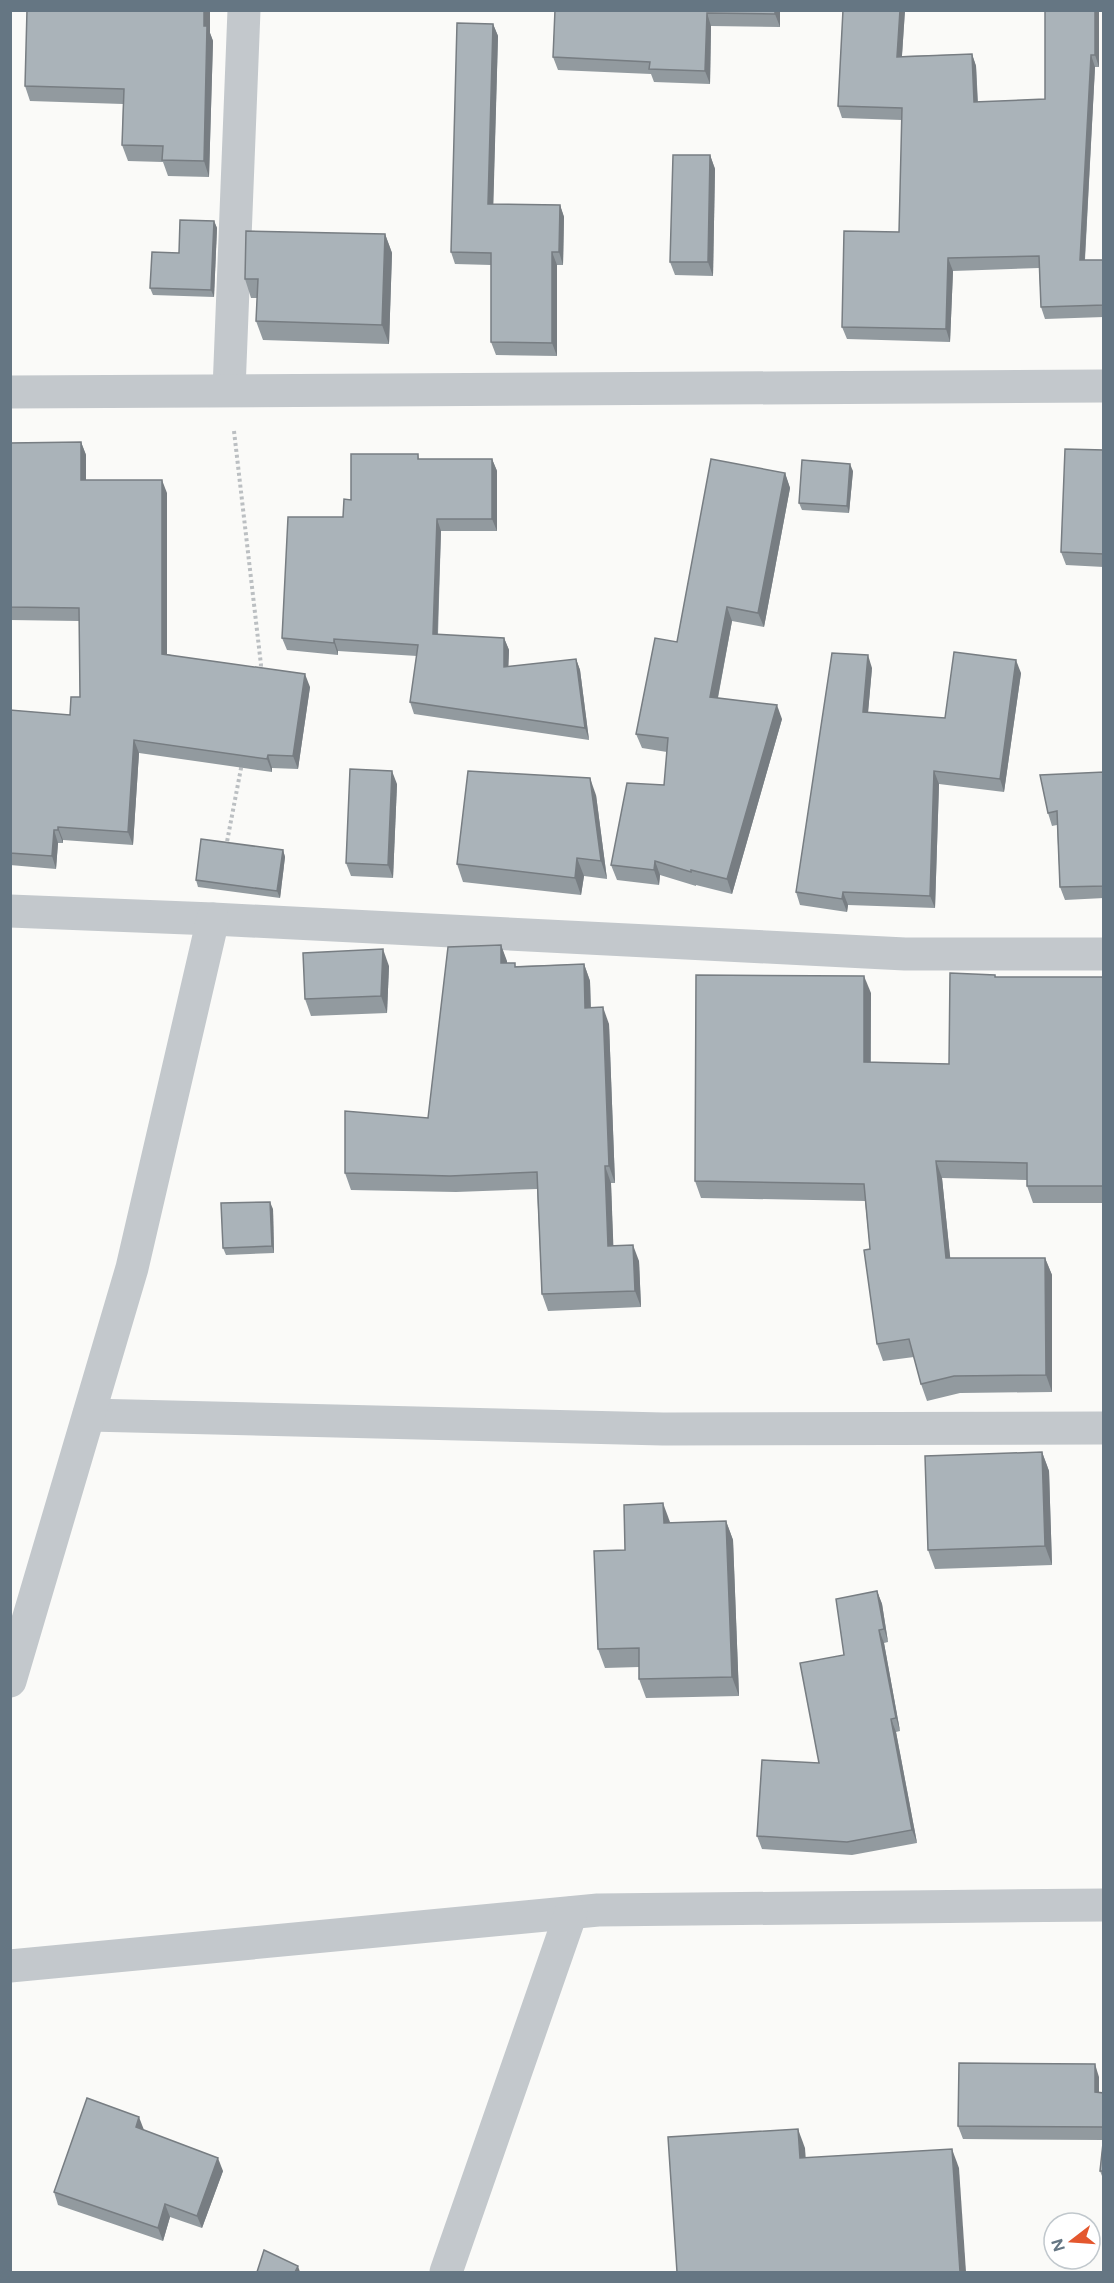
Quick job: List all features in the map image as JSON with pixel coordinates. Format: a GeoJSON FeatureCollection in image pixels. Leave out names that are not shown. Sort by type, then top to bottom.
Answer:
{"type":"FeatureCollection","features":[{"type":"Feature","properties":{"kind":"street"},"geometry":{"type":"LineString","coordinates":[[229,390],[244,10]]}},
{"type":"Feature","properties":{"kind":"street"},"geometry":{"type":"LineString","coordinates":[[10,392],[1104,387]]}},
{"type":"Feature","properties":{"kind":"street"},"geometry":{"type":"LineString","coordinates":[[10,910],[905,954],[1104,954]]}},
{"type":"Feature","properties":{"kind":"street"},"geometry":{"type":"LineString","coordinates":[[10,1681],[132,1268],[213,919]]}},
{"type":"Feature","properties":{"kind":"street"},"geometry":{"type":"LineString","coordinates":[[89,1415],[663,1429],[1104,1428]]}},
{"type":"Feature","properties":{"kind":"street"},"geometry":{"type":"LineString","coordinates":[[10,1966],[598,1910],[1104,1905]]}},
{"type":"Feature","properties":{"kind":"street"},"geometry":{"type":"LineString","coordinates":[[446,2272],[571,1913]]}},
{"type":"Feature","properties":{"kind":"path"},"geometry":{"type":"LineString","coordinates":[[229,390],[261,665],[259,676]]}},
{"type":"Feature","properties":{"kind":"path"},"geometry":{"type":"LineString","coordinates":[[226,850],[244,757]]}},
{"type":"Feature","properties":{"kind":"building"},"geometry":{"type":"Polygon","coordinates":[[[27,10],[204,10],[204,26],[207,26],[204,161],[162,160],[163,146],[122,145],[124,89],[25,86],[27,10]]]}},
{"type":"Feature","properties":{"kind":"building"},"geometry":{"type":"Polygon","coordinates":[[[555,10],[775,10],[775,14],[707,13],[705,71],[649,69],[650,62],[553,57],[555,10]]]}},
{"type":"Feature","properties":{"kind":"building"},"geometry":{"type":"Polygon","coordinates":[[[843,10],[900,10],[897,57],[972,54],[974,102],[1045,99],[1045,10],[1095,10],[1095,55],[1091,55],[1080,260],[1104,260],[1104,305],[1041,307],[1039,256],[948,258],[946,329],[842,327],[844,231],[899,232],[902,108],[838,106],[843,10]]]}},
{"type":"Feature","properties":{"kind":"building"},"geometry":{"type":"Polygon","coordinates":[[[457,23],[493,24],[488,204],[560,205],[559,252],[552,252],[552,343],[491,342],[491,253],[451,252],[457,23]]]}},
{"type":"Feature","properties":{"kind":"building"},"geometry":{"type":"Polygon","coordinates":[[[673,155],[710,155],[708,262],[670,262],[673,155]]]}},
{"type":"Feature","properties":{"kind":"building"},"geometry":{"type":"Polygon","coordinates":[[[180,220],[214,221],[211,290],[150,288],[152,252],[179,253],[180,220]]]}},
{"type":"Feature","properties":{"kind":"building"},"geometry":{"type":"Polygon","coordinates":[[[246,231],[385,234],[382,325],[256,321],[258,279],[245,279],[246,231]]]}},
{"type":"Feature","properties":{"kind":"building"},"geometry":{"type":"Polygon","coordinates":[[[81,442],[81,480],[162,480],[162,654],[305,674],[293,756],[268,755],[267,759],[134,740],[128,832],[58,827],[58,830],[54,830],[52,856],[10,853],[10,710],[70,715],[71,697],[80,697],[79,608],[10,607],[10,443],[81,442]]]}},
{"type":"Feature","properties":{"kind":"building"},"geometry":{"type":"Polygon","coordinates":[[[1065,449],[1104,450],[1104,554],[1061,552],[1065,449]]]}},
{"type":"Feature","properties":{"kind":"building"},"geometry":{"type":"Polygon","coordinates":[[[351,454],[418,454],[418,459],[492,459],[492,519],[437,519],[433,634],[504,638],[504,667],[576,659],[585,728],[410,702],[418,645],[334,639],[334,643],[282,638],[288,517],[343,517],[344,499],[351,500],[351,454]]]}},
{"type":"Feature","properties":{"kind":"building"},"geometry":{"type":"Polygon","coordinates":[[[711,459],[785,473],[758,613],[727,607],[710,697],[777,705],[727,879],[691,870],[691,872],[655,861],[654,870],[611,865],[627,783],[664,785],[668,738],[636,734],[655,638],[677,642],[711,459]]]}},
{"type":"Feature","properties":{"kind":"building"},"geometry":{"type":"Polygon","coordinates":[[[802,460],[850,464],[847,506],[799,503],[802,460]]]}},
{"type":"Feature","properties":{"kind":"building"},"geometry":{"type":"Polygon","coordinates":[[[954,652],[1016,660],[1000,779],[934,771],[930,896],[843,892],[842,899],[796,892],[832,653],[868,655],[863,712],[945,718],[954,652]]]}},
{"type":"Feature","properties":{"kind":"building"},"geometry":{"type":"Polygon","coordinates":[[[350,769],[392,771],[388,865],[346,863],[350,769]]]}},
{"type":"Feature","properties":{"kind":"building"},"geometry":{"type":"Polygon","coordinates":[[[468,771],[590,778],[601,861],[577,858],[575,878],[457,864],[468,771]]]}},
{"type":"Feature","properties":{"kind":"building"},"geometry":{"type":"Polygon","coordinates":[[[1104,772],[1104,886],[1060,887],[1057,811],[1048,813],[1040,775],[1104,772]]]}},
{"type":"Feature","properties":{"kind":"building"},"geometry":{"type":"Polygon","coordinates":[[[201,839],[283,850],[277,891],[196,880],[201,839]]]}},
{"type":"Feature","properties":{"kind":"building"},"geometry":{"type":"Polygon","coordinates":[[[501,945],[501,963],[515,963],[515,967],[584,964],[585,1008],[603,1007],[609,1166],[605,1166],[608,1246],[633,1245],[635,1291],[542,1294],[537,1172],[450,1176],[345,1173],[345,1111],[428,1118],[448,947],[501,945]]]}},
{"type":"Feature","properties":{"kind":"building"},"geometry":{"type":"Polygon","coordinates":[[[383,949],[381,996],[305,999],[303,953],[383,949]]]}},
{"type":"Feature","properties":{"kind":"building"},"geometry":{"type":"Polygon","coordinates":[[[950,973],[995,975],[995,977],[1104,977],[1104,1186],[1027,1186],[1027,1163],[936,1161],[946,1258],[1045,1258],[1046,1375],[954,1376],[921,1384],[909,1339],[877,1344],[864,1250],[870,1249],[864,1184],[695,1181],[696,975],[864,976],[864,1062],[949,1064],[950,973]]]}},
{"type":"Feature","properties":{"kind":"building"},"geometry":{"type":"Polygon","coordinates":[[[270,1202],[272,1246],[223,1248],[221,1203],[270,1202]]]}},
{"type":"Feature","properties":{"kind":"building"},"geometry":{"type":"Polygon","coordinates":[[[1042,1452],[1045,1546],[928,1550],[925,1456],[1042,1452]]]}},
{"type":"Feature","properties":{"kind":"building"},"geometry":{"type":"Polygon","coordinates":[[[663,1503],[664,1523],[726,1521],[732,1677],[639,1679],[639,1648],[598,1649],[594,1551],[625,1550],[624,1505],[663,1503]]]}},
{"type":"Feature","properties":{"kind":"building"},"geometry":{"type":"Polygon","coordinates":[[[877,1591],[884,1629],[879,1630],[896,1718],[891,1719],[912,1830],[847,1842],[757,1836],[762,1760],[819,1763],[800,1663],[844,1655],[836,1599],[877,1591]]]}},
{"type":"Feature","properties":{"kind":"building"},"geometry":{"type":"Polygon","coordinates":[[[959,2063],[1095,2064],[1095,2092],[1104,2093],[1104,2127],[958,2126],[959,2063]]]}},
{"type":"Feature","properties":{"kind":"building"},"geometry":{"type":"Polygon","coordinates":[[[87,2098],[139,2117],[136,2127],[218,2158],[197,2216],[165,2204],[158,2228],[54,2192],[87,2098]]]}},
{"type":"Feature","properties":{"kind":"building"},"geometry":{"type":"Polygon","coordinates":[[[798,2129],[800,2158],[952,2149],[960,2272],[677,2272],[668,2137],[798,2129]]]}},
{"type":"Feature","properties":{"kind":"building"},"geometry":{"type":"Polygon","coordinates":[[[1104,2134],[1104,2171],[1100,2171],[1104,2134]]]}},
{"type":"Feature","properties":{"kind":"building"},"geometry":{"type":"Polygon","coordinates":[[[264,2250],[298,2266],[295,2272],[257,2272],[264,2250]]]}}]}
